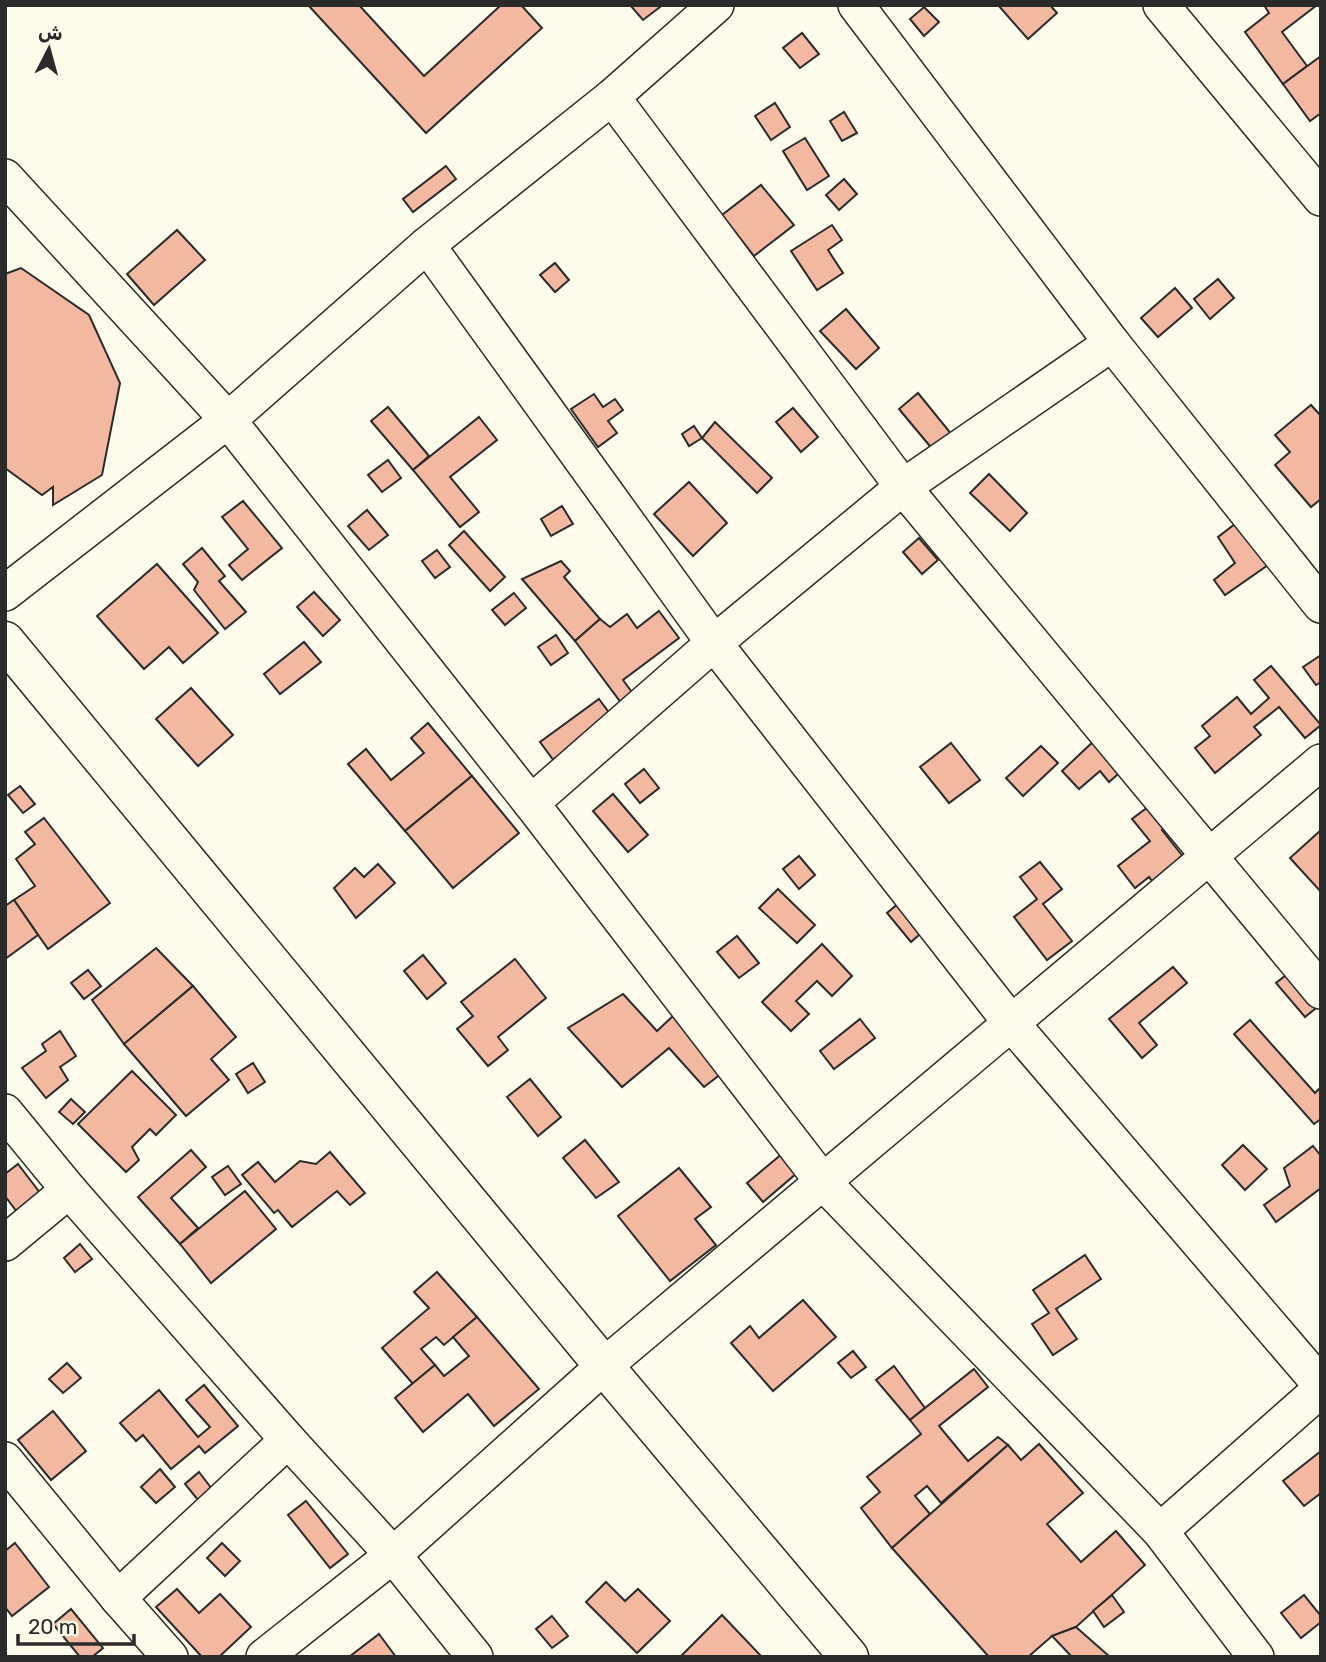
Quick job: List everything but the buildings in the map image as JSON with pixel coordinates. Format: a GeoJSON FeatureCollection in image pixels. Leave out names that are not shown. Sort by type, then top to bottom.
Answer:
{"type":"FeatureCollection","features":[{"type":"Feature","properties":{"kind":"street"},"geometry":{"type":"LineString","coordinates":[[5,593],[228,420],[427,245],[612,97],[716,5]]}},
{"type":"Feature","properties":{"kind":"street"},"geometry":{"type":"LineString","coordinates":[[856,5],[1112,342],[1321,605]]}},
{"type":"Feature","properties":{"kind":"street"},"geometry":{"type":"LineString","coordinates":[[1161,5],[1321,198]]}},
{"type":"Feature","properties":{"kind":"street"},"geometry":{"type":"LineString","coordinates":[[612,97],[903,487],[1321,991]]}},
{"type":"Feature","properties":{"kind":"street"},"geometry":{"type":"LineString","coordinates":[[5,177],[228,420],[531,803],[823,1182],[1160,1531],[1256,1657]]}},
{"type":"Feature","properties":{"kind":"street"},"geometry":{"type":"LineString","coordinates":[[427,245],[714,643],[1012,1024],[1321,1387],[1160,1531]]}},
{"type":"Feature","properties":{"kind":"street"},"geometry":{"type":"LineString","coordinates":[[531,803],[714,643],[903,487],[1112,342]]}},
{"type":"Feature","properties":{"kind":"street"},"geometry":{"type":"LineString","coordinates":[[5,641],[604,1366],[849,1657]]}},
{"type":"Feature","properties":{"kind":"street"},"geometry":{"type":"LineString","coordinates":[[264,1657],[393,1555],[604,1366],[1321,762]]}},
{"type":"Feature","properties":{"kind":"street"},"geometry":{"type":"LineString","coordinates":[[5,1112],[288,1440],[393,1555],[475,1657]]}},
{"type":"Feature","properties":{"kind":"street"},"geometry":{"type":"LineString","coordinates":[[5,1243],[69,1189]]}},
{"type":"Feature","properties":{"kind":"street"},"geometry":{"type":"LineString","coordinates":[[118,1598],[288,1440]]}},
{"type":"Feature","properties":{"kind":"street"},"geometry":{"type":"LineString","coordinates":[[5,1461],[170,1657]]}}]}
